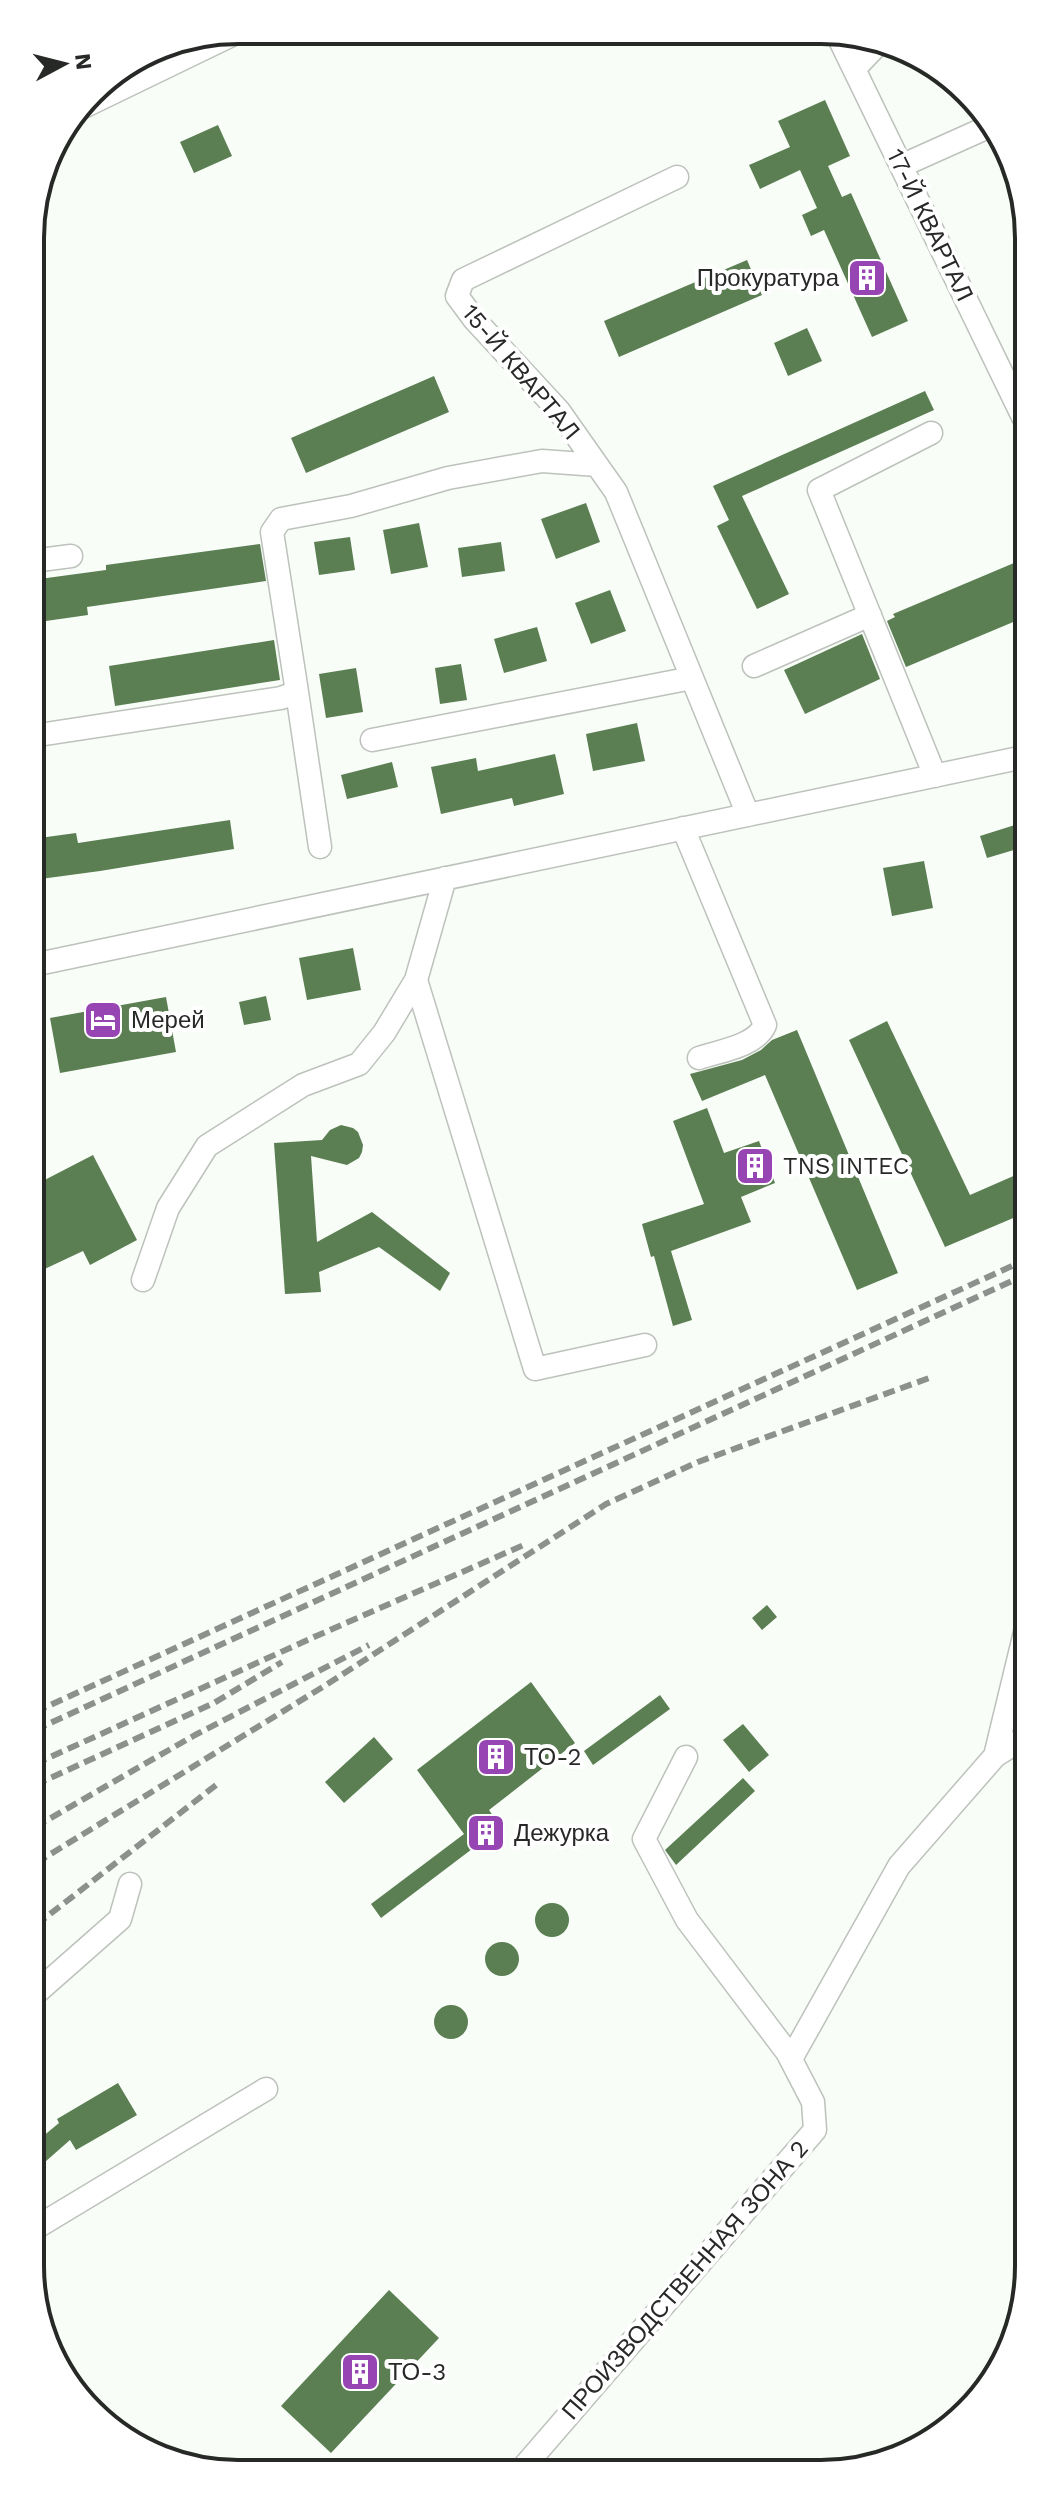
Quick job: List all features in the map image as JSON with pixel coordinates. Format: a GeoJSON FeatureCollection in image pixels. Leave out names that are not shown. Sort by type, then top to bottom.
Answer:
{"type":"FeatureCollection","features":[{"type":"Feature","properties":{"kind":"street","name":"17-Й КВАРТАЛ"},"geometry":{"type":"LineString","coordinates":[[843,45],[1015,401]]}},
{"type":"Feature","properties":{"kind":"street"},"geometry":{"type":"LineString","coordinates":[[127,80],[200,48]]}},
{"type":"Feature","properties":{"kind":"street"},"geometry":{"type":"LineString","coordinates":[[854,69],[871,51]]}},
{"type":"Feature","properties":{"kind":"street"},"geometry":{"type":"LineString","coordinates":[[901,166],[982,130]]}},
{"type":"Feature","properties":{"kind":"street","name":"15-Й КВАРТАЛ"},"geometry":{"type":"LineString","coordinates":[[677,177],[463,280],[457,296],[474,319],[559,411],[616,492],[748,815]]}},
{"type":"Feature","properties":{"kind":"street"},"geometry":{"type":"LineString","coordinates":[[931,433],[819,490],[935,776]]}},
{"type":"Feature","properties":{"kind":"street"},"geometry":{"type":"LineString","coordinates":[[320,847],[272,532],[281,519],[351,506],[448,478],[542,461],[597,465]]}},
{"type":"Feature","properties":{"kind":"street"},"geometry":{"type":"LineString","coordinates":[[44,559],[71,556]]}},
{"type":"Feature","properties":{"kind":"street"},"geometry":{"type":"LineString","coordinates":[[754,666],[870,615]]}},
{"type":"Feature","properties":{"kind":"street"},"geometry":{"type":"LineString","coordinates":[[372,740],[692,678]]}},
{"type":"Feature","properties":{"kind":"street"},"geometry":{"type":"LineString","coordinates":[[44,734],[281,698],[297,692]]}},
{"type":"Feature","properties":{"kind":"street"},"geometry":{"type":"LineString","coordinates":[[44,963],[1015,759]]}},
{"type":"Feature","properties":{"kind":"street"},"geometry":{"type":"LineString","coordinates":[[683,828],[765,1025],[762,1033],[751,1040],[699,1058]]}},
{"type":"Feature","properties":{"kind":"street"},"geometry":{"type":"LineString","coordinates":[[143,1280],[168,1208],[207,1146],[303,1085],[359,1064],[384,1033],[416,980],[445,878]]}},
{"type":"Feature","properties":{"kind":"street"},"geometry":{"type":"LineString","coordinates":[[416,980],[535,1369],[645,1345]]}},
{"type":"Feature","properties":{"kind":"street"},"geometry":{"type":"LineString","coordinates":[[995,1756],[1015,1674]]}},
{"type":"Feature","properties":{"kind":"street"},"geometry":{"type":"LineString","coordinates":[[791,2059],[899,1866],[995,1756],[1015,1744]]}},
{"type":"Feature","properties":{"kind":"street","name":"ПРОИЗВОДСТВЕННАЯ ЗОНА 2"},"geometry":{"type":"LineString","coordinates":[[530,2460],[815,2130],[813,2102],[791,2059],[687,1920],[644,1839],[686,1757]]}},
{"type":"Feature","properties":{"kind":"street"},"geometry":{"type":"LineString","coordinates":[[44,1986],[120,1919],[130,1884]]}},
{"type":"Feature","properties":{"kind":"street"},"geometry":{"type":"LineString","coordinates":[[44,2223],[266,2089]]}},
{"type":"Feature","properties":{"kind":"building"},"geometry":{"type":"Polygon","coordinates":[[[825,100],[850,156],[828,166],[842,197],[851,193],[908,321],[872,337],[824,230],[811,236],[802,215],[817,208],[800,170],[760,189],[749,165],[790,147],[778,121],[825,100]]]}},
{"type":"Feature","properties":{"kind":"building"},"geometry":{"type":"Polygon","coordinates":[[[218,125],[232,156],[194,173],[180,142],[218,125]]]}},
{"type":"Feature","properties":{"kind":"building"},"geometry":{"type":"Polygon","coordinates":[[[747,260],[762,295],[619,357],[604,321],[747,260]]]}},
{"type":"Feature","properties":{"kind":"building"},"geometry":{"type":"Polygon","coordinates":[[[807,328],[822,361],[788,376],[774,343],[807,328]]]}},
{"type":"Feature","properties":{"kind":"building"},"geometry":{"type":"Polygon","coordinates":[[[434,376],[449,412],[306,473],[291,438],[434,376]]]}},
{"type":"Feature","properties":{"kind":"building"},"geometry":{"type":"Polygon","coordinates":[[[925,391],[934,410],[742,496],[789,594],[757,609],[717,526],[729,520],[713,486],[925,391]]]}},
{"type":"Feature","properties":{"kind":"building"},"geometry":{"type":"Polygon","coordinates":[[[586,503],[600,542],[556,559],[541,519],[586,503]]]}},
{"type":"Feature","properties":{"kind":"building"},"geometry":{"type":"Polygon","coordinates":[[[419,523],[428,567],[391,574],[383,530],[419,523]]]}},
{"type":"Feature","properties":{"kind":"building"},"geometry":{"type":"Polygon","coordinates":[[[350,537],[355,570],[319,575],[314,542],[350,537]]]}},
{"type":"Feature","properties":{"kind":"building"},"geometry":{"type":"Polygon","coordinates":[[[501,542],[505,571],[462,577],[458,548],[501,542]]]}},
{"type":"Feature","properties":{"kind":"building"},"geometry":{"type":"Polygon","coordinates":[[[260,544],[266,581],[87,607],[88,615],[44,621],[44,578],[106,570],[106,565],[260,544]]]}},
{"type":"Feature","properties":{"kind":"building"},"geometry":{"type":"Polygon","coordinates":[[[1014,563],[1015,621],[906,667],[887,621],[895,617],[893,614],[1014,563]]]}},
{"type":"Feature","properties":{"kind":"building"},"geometry":{"type":"Polygon","coordinates":[[[610,590],[626,631],[591,644],[575,603],[610,590]]]}},
{"type":"Feature","properties":{"kind":"building"},"geometry":{"type":"Polygon","coordinates":[[[537,627],[547,661],[504,673],[494,639],[537,627]]]}},
{"type":"Feature","properties":{"kind":"building"},"geometry":{"type":"Polygon","coordinates":[[[862,634],[880,679],[805,714],[784,670],[862,634]]]}},
{"type":"Feature","properties":{"kind":"building"},"geometry":{"type":"Polygon","coordinates":[[[274,640],[280,680],[115,706],[109,666],[274,640]]]}},
{"type":"Feature","properties":{"kind":"building"},"geometry":{"type":"Polygon","coordinates":[[[461,664],[467,700],[440,704],[435,668],[461,664]]]}},
{"type":"Feature","properties":{"kind":"building"},"geometry":{"type":"Polygon","coordinates":[[[356,668],[363,712],[326,718],[319,674],[356,668]]]}},
{"type":"Feature","properties":{"kind":"building"},"geometry":{"type":"Polygon","coordinates":[[[637,723],[645,761],[593,771],[586,734],[637,723]]]}},
{"type":"Feature","properties":{"kind":"building"},"geometry":{"type":"Polygon","coordinates":[[[555,754],[564,794],[514,806],[512,798],[441,814],[431,767],[476,758],[478,771],[555,754]]]}},
{"type":"Feature","properties":{"kind":"building"},"geometry":{"type":"Polygon","coordinates":[[[392,762],[398,787],[347,799],[341,775],[392,762]]]}},
{"type":"Feature","properties":{"kind":"building"},"geometry":{"type":"Polygon","coordinates":[[[230,820],[234,849],[44,879],[44,837],[76,833],[78,843],[230,820]]]}},
{"type":"Feature","properties":{"kind":"building"},"geometry":{"type":"Polygon","coordinates":[[[1015,825],[1015,850],[987,858],[980,836],[1015,825]]]}},
{"type":"Feature","properties":{"kind":"building"},"geometry":{"type":"Polygon","coordinates":[[[924,861],[933,908],[892,916],[883,868],[924,861]]]}},
{"type":"Feature","properties":{"kind":"building"},"geometry":{"type":"Polygon","coordinates":[[[353,948],[361,990],[307,1000],[299,958],[353,948]]]}},
{"type":"Feature","properties":{"kind":"building"},"geometry":{"type":"Polygon","coordinates":[[[266,996],[271,1020],[244,1025],[239,1002],[266,996]]]}},
{"type":"Feature","properties":{"kind":"building"},"geometry":{"type":"Polygon","coordinates":[[[166,997],[176,1052],[60,1073],[50,1018],[166,997]]]}},
{"type":"Feature","properties":{"kind":"building"},"geometry":{"type":"Polygon","coordinates":[[[887,1021],[970,1195],[1015,1175],[1015,1217],[945,1247],[849,1040],[887,1021]]]}},
{"type":"Feature","properties":{"kind":"building"},"geometry":{"type":"Polygon","coordinates":[[[797,1030],[898,1273],[857,1290],[765,1075],[702,1101],[690,1074],[742,1060],[772,1040],[797,1030]]]}},
{"type":"Feature","properties":{"kind":"building"},"geometry":{"type":"Polygon","coordinates":[[[707,1108],[724,1153],[759,1141],[775,1183],[741,1197],[751,1222],[671,1251],[692,1320],[673,1326],[642,1224],[704,1204],[673,1121],[707,1108]]]}},
{"type":"Feature","properties":{"kind":"building"},"geometry":{"type":"Polygon","coordinates":[[[341,1125],[358,1132],[362,1152],[359,1158],[347,1165],[311,1156],[317,1242],[372,1212],[450,1273],[440,1291],[379,1247],[319,1272],[321,1292],[285,1294],[274,1143],[322,1140],[330,1130],[341,1125]]]}},
{"type":"Feature","properties":{"kind":"building"},"geometry":{"type":"Polygon","coordinates":[[[93,1155],[137,1240],[90,1265],[83,1251],[44,1269],[44,1180],[93,1155]]]}},
{"type":"Feature","properties":{"kind":"building"},"geometry":{"type":"Polygon","coordinates":[[[767,1605],[777,1617],[762,1630],[752,1618],[767,1605]]]}},
{"type":"Feature","properties":{"kind":"building","name":"ТО-2"},"geometry":{"type":"Polygon","coordinates":[[[531,1682],[575,1743],[489,1810],[503,1830],[478,1849],[476,1846],[381,1918],[371,1904],[464,1834],[417,1770],[531,1682]]]}},
{"type":"Feature","properties":{"kind":"building"},"geometry":{"type":"Polygon","coordinates":[[[660,1695],[670,1709],[593,1765],[584,1751],[660,1695]]]}},
{"type":"Feature","properties":{"kind":"building"},"geometry":{"type":"Polygon","coordinates":[[[743,1724],[769,1755],[749,1772],[723,1740],[743,1724]]]}},
{"type":"Feature","properties":{"kind":"building"},"geometry":{"type":"Polygon","coordinates":[[[374,1737],[393,1759],[344,1803],[325,1782],[374,1737]]]}},
{"type":"Feature","properties":{"kind":"building"},"geometry":{"type":"Polygon","coordinates":[[[743,1778],[755,1791],[676,1865],[665,1850],[743,1778]]]}},
{"type":"Feature","properties":{"kind":"building"},"geometry":{"type":"Polygon","coordinates":[[[552,1903],[564,1908],[569,1920],[564,1932],[552,1937],[540,1932],[535,1920],[540,1908],[552,1903]]]}},
{"type":"Feature","properties":{"kind":"building"},"geometry":{"type":"Polygon","coordinates":[[[502,1942],[514,1947],[519,1959],[514,1971],[502,1976],[490,1971],[485,1959],[490,1947],[502,1942]]]}},
{"type":"Feature","properties":{"kind":"building"},"geometry":{"type":"Polygon","coordinates":[[[451,2005],[463,2010],[468,2022],[463,2034],[451,2039],[439,2034],[434,2022],[439,2010],[451,2005]]]}},
{"type":"Feature","properties":{"kind":"building"},"geometry":{"type":"Polygon","coordinates":[[[118,2083],[137,2115],[76,2150],[70,2140],[44,2163],[44,2135],[59,2123],[57,2119],[118,2083]]]}},
{"type":"Feature","properties":{"kind":"building","name":"ТО-3"},"geometry":{"type":"Polygon","coordinates":[[[389,2290],[439,2338],[331,2453],[281,2406],[389,2290]]]}},
{"type":"Feature","properties":{"kind":"railway"},"geometry":{"type":"LineString","coordinates":[[44,1708],[1015,1265]]}},
{"type":"Feature","properties":{"kind":"railway"},"geometry":{"type":"LineString","coordinates":[[44,1726],[1015,1280]]}},
{"type":"Feature","properties":{"kind":"railway"},"geometry":{"type":"LineString","coordinates":[[44,1858],[326,1685],[606,1504],[698,1462],[929,1378]]}},
{"type":"Feature","properties":{"kind":"railway"},"geometry":{"type":"LineString","coordinates":[[44,1760],[526,1544]]}},
{"type":"Feature","properties":{"kind":"railway"},"geometry":{"type":"LineString","coordinates":[[44,1822],[195,1735],[369,1645]]}},
{"type":"Feature","properties":{"kind":"railway"},"geometry":{"type":"LineString","coordinates":[[44,1781],[214,1703],[282,1662]]}},
{"type":"Feature","properties":{"kind":"railway"},"geometry":{"type":"LineString","coordinates":[[44,1919],[220,1782]]}},
{"type":"Feature","properties":{"kind":"place","name":"Прокуратура"},"geometry":{"type":"Point","coordinates":[867,278]}},
{"type":"Feature","properties":{"kind":"place","name":"Мерей"},"geometry":{"type":"Point","coordinates":[103,1020]}},
{"type":"Feature","properties":{"kind":"place","name":"TNS INTEC"},"geometry":{"type":"Point","coordinates":[755,1166]}},
{"type":"Feature","properties":{"kind":"place","name":"ТО-2"},"geometry":{"type":"Point","coordinates":[496,1757]}},
{"type":"Feature","properties":{"kind":"place","name":"Дежурка"},"geometry":{"type":"Point","coordinates":[486,1833]}},
{"type":"Feature","properties":{"kind":"place","name":"ТО-3"},"geometry":{"type":"Point","coordinates":[360,2372]}}]}
